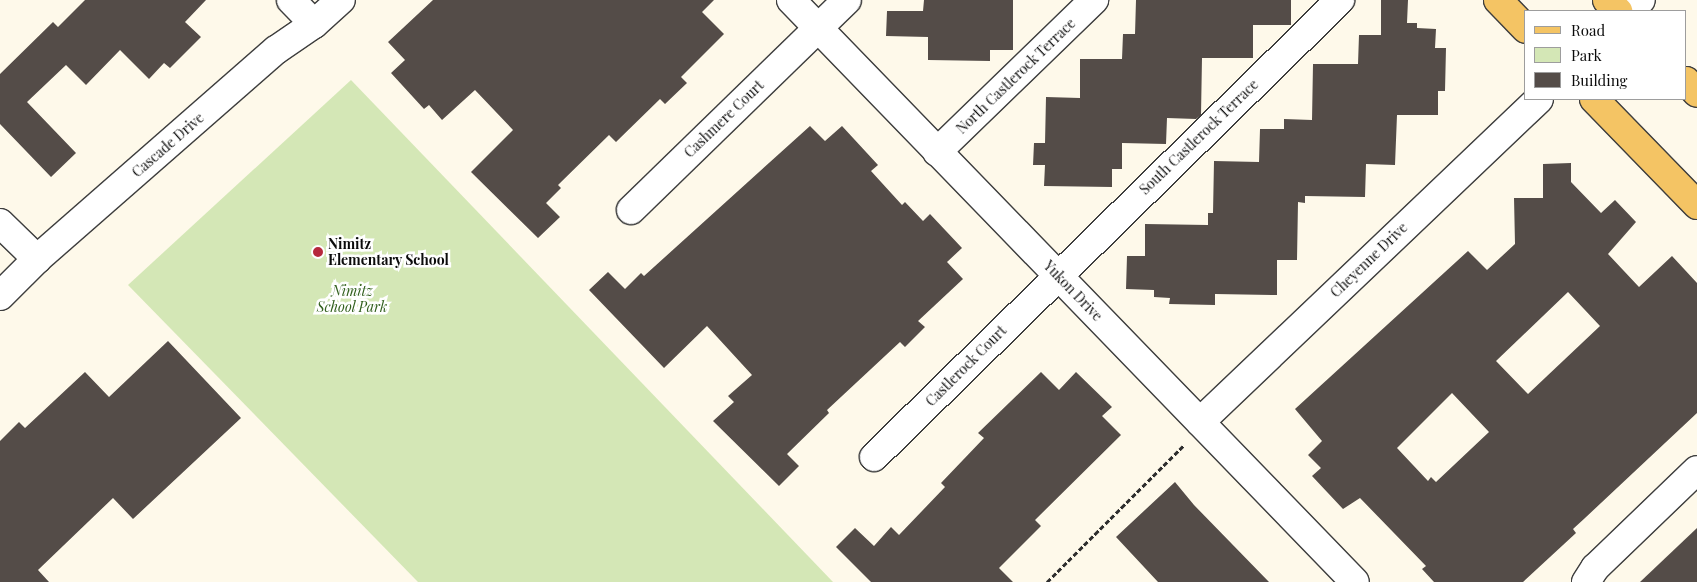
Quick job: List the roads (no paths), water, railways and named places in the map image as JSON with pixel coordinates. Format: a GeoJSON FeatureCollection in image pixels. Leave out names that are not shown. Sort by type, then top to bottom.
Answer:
{"type":"FeatureCollection","features":[{"type":"Feature","properties":{"kind":"main road"},"geometry":{"type":"LineString","coordinates":[[1498,0],[1524,27]]}},
{"type":"Feature","properties":{"kind":"main road"},"geometry":{"type":"LineString","coordinates":[[1607,0],[1617,10]]}},
{"type":"Feature","properties":{"kind":"main road"},"geometry":{"type":"LineString","coordinates":[[1687,82],[1697,93]]}},
{"type":"Feature","properties":{"kind":"main road"},"geometry":{"type":"LineString","coordinates":[[1595,100],[1697,206]]}},
{"type":"Feature","properties":{"kind":"street"},"geometry":{"type":"LineString","coordinates":[[292,0],[314,24]]}},
{"type":"Feature","properties":{"kind":"street","name":"Cascade Drive"},"geometry":{"type":"LineString","coordinates":[[0,296],[37,259],[276,50],[314,24],[341,0]]}},
{"type":"Feature","properties":{"kind":"street","name":"Yukon Drive"},"geometry":{"type":"LineString","coordinates":[[790,0],[1355,582]]}},
{"type":"Feature","properties":{"kind":"street","name":"Cashmere Court"},"geometry":{"type":"LineString","coordinates":[[631,210],[846,0]]}},
{"type":"Feature","properties":{"kind":"street","name":"North Castlerock Terrace"},"geometry":{"type":"LineString","coordinates":[[937,152],[1094,0]]}},
{"type":"Feature","properties":{"kind":"street","name":"South Castlerock Terrace"},"geometry":{"type":"LineString","coordinates":[[1058,275],[1340,0]]}},
{"type":"Feature","properties":{"kind":"street"},"geometry":{"type":"LineString","coordinates":[[1630,10],[1641,0]]}},
{"type":"Feature","properties":{"kind":"street","name":"Cheyenne Drive"},"geometry":{"type":"LineString","coordinates":[[1200,422],[1538,100]]}},
{"type":"Feature","properties":{"kind":"street"},"geometry":{"type":"LineString","coordinates":[[0,223],[37,259]]}},
{"type":"Feature","properties":{"kind":"street","name":"Castlerock Court"},"geometry":{"type":"LineString","coordinates":[[874,457],[1058,275]]}},
{"type":"Feature","properties":{"kind":"street"},"geometry":{"type":"LineString","coordinates":[[1586,582],[1594,568],[1697,470]]}},
{"type":"Feature","properties":{"kind":"place","name":"Nimitz Elementary School"},"geometry":{"type":"Point","coordinates":[318,252]}},
{"type":"Feature","properties":{"kind":"park label","name":"Nimitz School Park"},"geometry":{"type":"Point","coordinates":[352,300]}}]}
